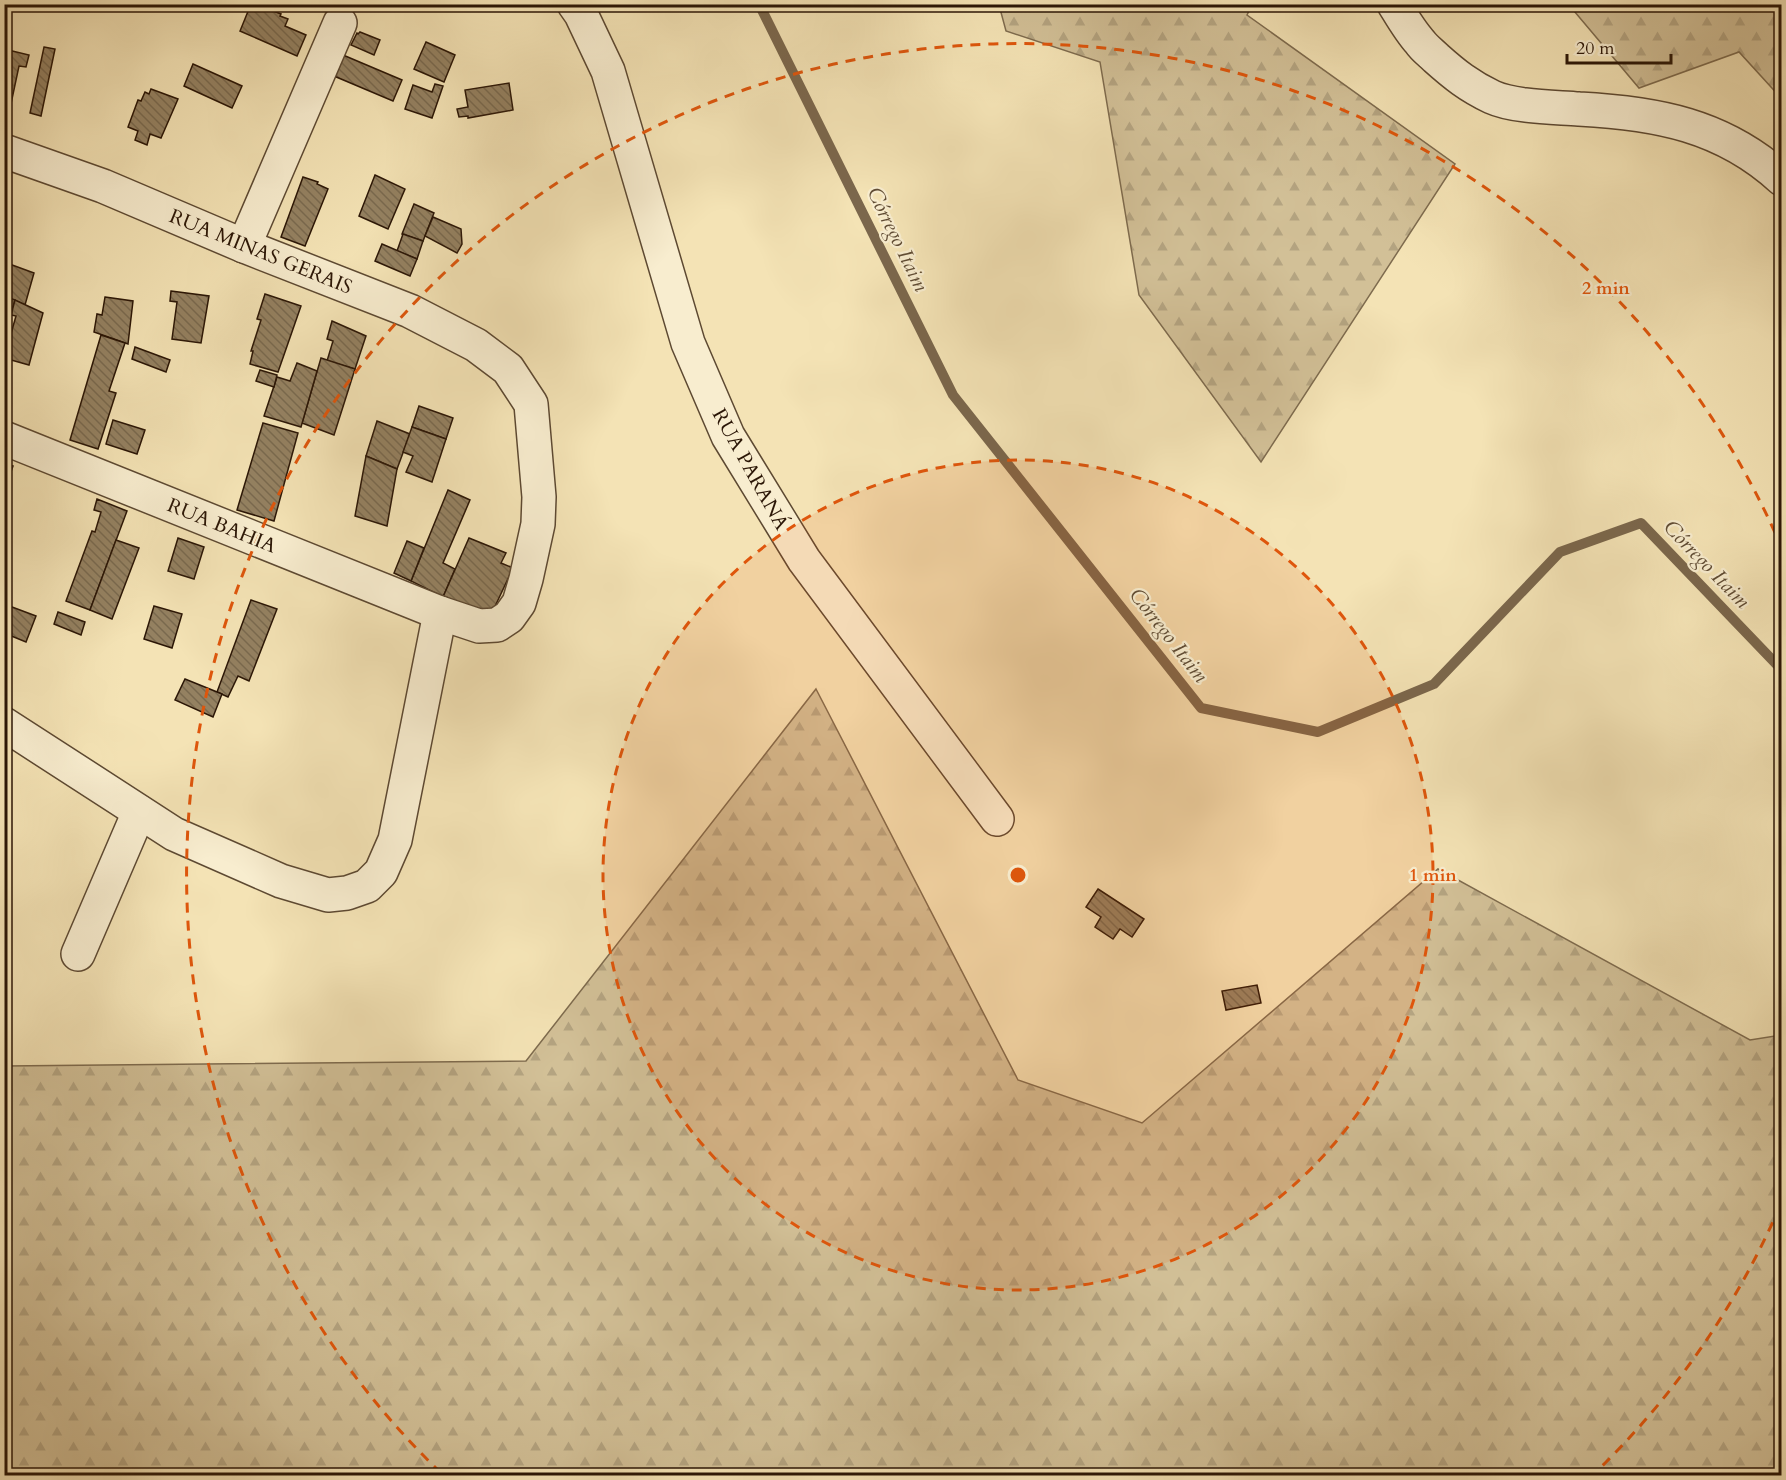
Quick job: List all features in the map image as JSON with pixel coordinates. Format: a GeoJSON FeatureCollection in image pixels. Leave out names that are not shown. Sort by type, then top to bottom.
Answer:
{"type":"FeatureCollection","features":[{"type":"Feature","properties":{"kind":"street","name":"RUA PARANÁ"},"geometry":{"type":"LineString","coordinates":[[574,4],[608,71],[688,343],[728,436],[804,560],[998,819]]}},
{"type":"Feature","properties":{"kind":"street"},"geometry":{"type":"LineString","coordinates":[[1394,4],[1421,44],[1461,80],[1495,99],[1532,106],[1611,110],[1650,116],[1704,129],[1762,162],[1782,179]]}},
{"type":"Feature","properties":{"kind":"street"},"geometry":{"type":"LineString","coordinates":[[244,246],[340,23]]}},
{"type":"Feature","properties":{"kind":"street","name":"RUA MINAS GERAIS"},"geometry":{"type":"LineString","coordinates":[[4,151],[103,186],[244,246],[410,311],[476,345],[508,369],[531,404],[538,524],[526,579],[519,603],[509,617],[497,625],[479,627],[440,613]]}},
{"type":"Feature","properties":{"kind":"street","name":"RUA BAHIA"},"geometry":{"type":"LineString","coordinates":[[4,438],[440,613]]}},
{"type":"Feature","properties":{"kind":"street"},"geometry":{"type":"LineString","coordinates":[[4,724],[174,834],[281,881],[328,896],[347,893],[367,886],[381,872],[395,840],[440,613]]}},
{"type":"Feature","properties":{"kind":"street"},"geometry":{"type":"LineString","coordinates":[[78,954],[139,813]]}},
{"type":"Feature","properties":{"kind":"green space"},"geometry":{"type":"Polygon","coordinates":[[[999,5],[1252,5],[1247,15],[1455,164],[1261,462],[1139,295],[1100,62],[1006,31],[999,5]]]}},
{"type":"Feature","properties":{"kind":"green space"},"geometry":{"type":"Polygon","coordinates":[[[1569,5],[1781,5],[1781,98],[1739,52],[1639,88],[1569,5]]]}},
{"type":"Feature","properties":{"kind":"green space"},"geometry":{"type":"Polygon","coordinates":[[[816,689],[1018,1080],[1142,1123],[1438,869],[1750,1040],[1781,1035],[1781,1475],[5,1475],[5,1066],[526,1061],[816,689]]]}},
{"type":"Feature","properties":{"kind":"building"},"geometry":{"type":"Polygon","coordinates":[[[251,4],[281,14],[280,16],[288,19],[285,26],[306,35],[297,56],[240,31],[251,4]]]}},
{"type":"Feature","properties":{"kind":"building"},"geometry":{"type":"Polygon","coordinates":[[[360,32],[380,40],[374,55],[351,45],[357,33],[360,32]]]}},
{"type":"Feature","properties":{"kind":"building"},"geometry":{"type":"Polygon","coordinates":[[[426,42],[455,55],[444,82],[414,69],[426,42]]]}},
{"type":"Feature","properties":{"kind":"building"},"geometry":{"type":"Polygon","coordinates":[[[44,47],[55,49],[41,116],[30,113],[44,47]]]}},
{"type":"Feature","properties":{"kind":"building"},"geometry":{"type":"Polygon","coordinates":[[[4,49],[29,55],[26,67],[19,66],[9,113],[4,112],[4,49]]]}},
{"type":"Feature","properties":{"kind":"building"},"geometry":{"type":"Polygon","coordinates":[[[343,55],[402,80],[393,101],[334,76],[343,55]]]}},
{"type":"Feature","properties":{"kind":"building"},"geometry":{"type":"Polygon","coordinates":[[[193,64],[242,86],[232,108],[184,86],[193,64]]]}},
{"type":"Feature","properties":{"kind":"building"},"geometry":{"type":"Polygon","coordinates":[[[509,83],[513,110],[468,118],[468,116],[459,117],[457,109],[468,107],[465,90],[509,83]]]}},
{"type":"Feature","properties":{"kind":"building"},"geometry":{"type":"Polygon","coordinates":[[[435,84],[443,86],[432,118],[405,109],[413,85],[432,92],[435,84]]]}},
{"type":"Feature","properties":{"kind":"building"},"geometry":{"type":"Polygon","coordinates":[[[151,89],[178,99],[161,138],[150,134],[147,145],[135,140],[138,131],[128,127],[138,100],[141,101],[145,92],[149,94],[151,89]]]}},
{"type":"Feature","properties":{"kind":"building"},"geometry":{"type":"Polygon","coordinates":[[[375,175],[405,189],[388,229],[359,216],[375,175]]]}},
{"type":"Feature","properties":{"kind":"building"},"geometry":{"type":"Polygon","coordinates":[[[303,177],[318,182],[317,184],[328,189],[305,246],[281,237],[303,177]]]}},
{"type":"Feature","properties":{"kind":"building"},"geometry":{"type":"Polygon","coordinates":[[[4,185],[11,187],[4,208],[4,185]]]}},
{"type":"Feature","properties":{"kind":"building"},"geometry":{"type":"Polygon","coordinates":[[[414,204],[434,213],[423,241],[402,234],[414,204]]]}},
{"type":"Feature","properties":{"kind":"building"},"geometry":{"type":"Polygon","coordinates":[[[4,212],[9,214],[4,233],[4,212]]]}},
{"type":"Feature","properties":{"kind":"building"},"geometry":{"type":"Polygon","coordinates":[[[433,217],[461,229],[462,244],[457,253],[425,236],[433,217]]]}},
{"type":"Feature","properties":{"kind":"building"},"geometry":{"type":"Polygon","coordinates":[[[403,234],[423,241],[417,259],[397,251],[403,234]]]}},
{"type":"Feature","properties":{"kind":"building"},"geometry":{"type":"Polygon","coordinates":[[[382,244],[417,259],[410,276],[375,261],[382,244]]]}},
{"type":"Feature","properties":{"kind":"building"},"geometry":{"type":"Polygon","coordinates":[[[4,262],[34,273],[25,305],[4,296],[4,262]]]}},
{"type":"Feature","properties":{"kind":"building"},"geometry":{"type":"Polygon","coordinates":[[[171,291],[209,296],[201,343],[172,339],[177,302],[170,301],[171,291]]]}},
{"type":"Feature","properties":{"kind":"building"},"geometry":{"type":"Polygon","coordinates":[[[265,294],[301,306],[278,372],[250,364],[253,351],[251,351],[261,320],[257,319],[265,294]]]}},
{"type":"Feature","properties":{"kind":"building"},"geometry":{"type":"Polygon","coordinates":[[[4,296],[15,300],[10,318],[6,317],[4,321],[4,296]]]}},
{"type":"Feature","properties":{"kind":"building"},"geometry":{"type":"Polygon","coordinates":[[[105,297],[133,301],[128,344],[94,332],[97,314],[102,315],[105,297]]]}},
{"type":"Feature","properties":{"kind":"building"},"geometry":{"type":"Polygon","coordinates":[[[15,300],[43,313],[29,365],[4,358],[16,316],[11,315],[15,300]]]}},
{"type":"Feature","properties":{"kind":"building"},"geometry":{"type":"Polygon","coordinates":[[[332,321],[366,336],[355,369],[327,361],[333,341],[327,339],[332,321]]]}},
{"type":"Feature","properties":{"kind":"building"},"geometry":{"type":"Polygon","coordinates":[[[101,335],[125,343],[109,391],[116,393],[98,449],[70,440],[101,335]]]}},
{"type":"Feature","properties":{"kind":"building"},"geometry":{"type":"Polygon","coordinates":[[[135,347],[170,360],[166,372],[132,359],[135,347]]]}},
{"type":"Feature","properties":{"kind":"building"},"geometry":{"type":"Polygon","coordinates":[[[321,358],[355,369],[334,435],[302,423],[321,358]]]}},
{"type":"Feature","properties":{"kind":"building"},"geometry":{"type":"Polygon","coordinates":[[[297,363],[317,371],[301,427],[264,416],[277,377],[290,381],[297,363]]]}},
{"type":"Feature","properties":{"kind":"building"},"geometry":{"type":"Polygon","coordinates":[[[260,370],[277,375],[274,387],[256,381],[260,370]]]}},
{"type":"Feature","properties":{"kind":"building"},"geometry":{"type":"Polygon","coordinates":[[[419,406],[453,418],[446,439],[412,427],[419,406]]]}},
{"type":"Feature","properties":{"kind":"building"},"geometry":{"type":"Polygon","coordinates":[[[113,420],[145,430],[137,454],[106,444],[113,420]]]}},
{"type":"Feature","properties":{"kind":"building"},"geometry":{"type":"Polygon","coordinates":[[[377,421],[410,434],[397,469],[366,456],[377,421]]]}},
{"type":"Feature","properties":{"kind":"building"},"geometry":{"type":"Polygon","coordinates":[[[263,423],[298,433],[274,521],[237,510],[263,423]]]}},
{"type":"Feature","properties":{"kind":"building"},"geometry":{"type":"Polygon","coordinates":[[[412,427],[446,439],[432,482],[406,472],[413,456],[403,452],[412,427]]]}},
{"type":"Feature","properties":{"kind":"building"},"geometry":{"type":"Polygon","coordinates":[[[366,456],[397,469],[387,526],[355,516],[366,456]]]}},
{"type":"Feature","properties":{"kind":"building"},"geometry":{"type":"Polygon","coordinates":[[[4,463],[13,466],[4,492],[4,463]]]}},
{"type":"Feature","properties":{"kind":"building"},"geometry":{"type":"Polygon","coordinates":[[[448,490],[470,500],[443,563],[455,569],[443,597],[411,581],[448,490]]]}},
{"type":"Feature","properties":{"kind":"building"},"geometry":{"type":"Polygon","coordinates":[[[97,499],[127,511],[90,610],[66,601],[92,531],[95,532],[101,512],[94,510],[97,499]]]}},
{"type":"Feature","properties":{"kind":"building"},"geometry":{"type":"Polygon","coordinates":[[[178,538],[204,547],[194,579],[168,571],[178,538]]]}},
{"type":"Feature","properties":{"kind":"building"},"geometry":{"type":"Polygon","coordinates":[[[469,538],[506,553],[501,563],[513,568],[490,617],[443,597],[469,538]]]}},
{"type":"Feature","properties":{"kind":"building"},"geometry":{"type":"Polygon","coordinates":[[[116,540],[139,548],[112,619],[90,610],[116,540]]]}},
{"type":"Feature","properties":{"kind":"building"},"geometry":{"type":"Polygon","coordinates":[[[407,541],[424,548],[411,581],[394,573],[407,541]]]}},
{"type":"Feature","properties":{"kind":"building"},"geometry":{"type":"Polygon","coordinates":[[[251,600],[277,609],[249,681],[238,676],[228,697],[217,692],[251,600]]]}},
{"type":"Feature","properties":{"kind":"building"},"geometry":{"type":"Polygon","coordinates":[[[4,604],[36,616],[26,642],[4,633],[4,604]]]}},
{"type":"Feature","properties":{"kind":"building"},"geometry":{"type":"Polygon","coordinates":[[[154,606],[182,614],[172,648],[144,639],[154,606]]]}},
{"type":"Feature","properties":{"kind":"building"},"geometry":{"type":"Polygon","coordinates":[[[58,612],[85,622],[81,635],[54,624],[58,612]]]}},
{"type":"Feature","properties":{"kind":"building"},"geometry":{"type":"Polygon","coordinates":[[[185,679],[222,694],[213,717],[175,700],[185,679]]]}},
{"type":"Feature","properties":{"kind":"building"},"geometry":{"type":"Polygon","coordinates":[[[1098,889],[1144,919],[1132,937],[1120,929],[1113,939],[1095,927],[1101,917],[1086,907],[1098,889]]]}},
{"type":"Feature","properties":{"kind":"building"},"geometry":{"type":"Polygon","coordinates":[[[1257,985],[1261,1003],[1226,1010],[1222,991],[1257,985]]]}},
{"type":"Feature","properties":{"kind":"waterway","name":"Córrego Itaim"},"geometry":{"type":"LineString","coordinates":[[759,4],[953,395],[1201,708],[1318,732],[1434,684],[1560,552],[1641,523],[1782,670]]}}]}
